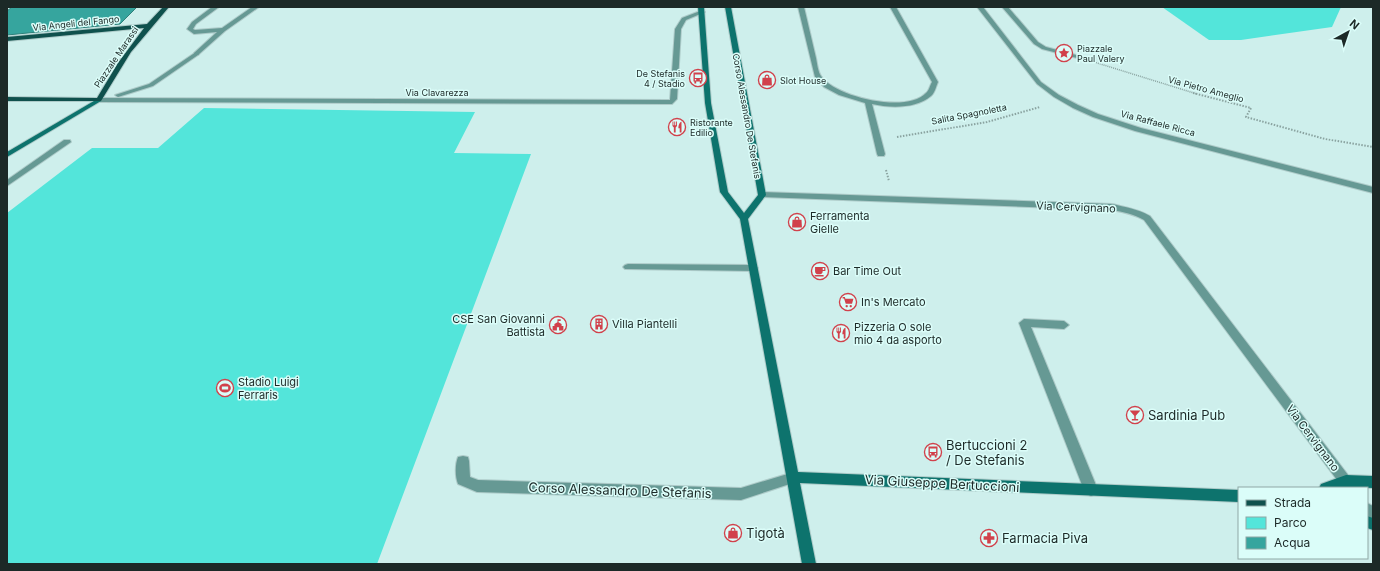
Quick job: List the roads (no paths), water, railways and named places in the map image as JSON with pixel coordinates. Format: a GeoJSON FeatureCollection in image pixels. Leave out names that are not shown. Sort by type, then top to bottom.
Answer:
{"type":"FeatureCollection","features":[{"type":"Feature","properties":{"kind":"main road","name":"Piazzale Marassi"},"geometry":{"type":"LineString","coordinates":[[99,100],[108,83],[148,26],[166,7]]}},
{"type":"Feature","properties":{"kind":"main road","name":"Corso Alessandro De Stefanis"},"geometry":{"type":"LineString","coordinates":[[728,7],[762,195]]}},
{"type":"Feature","properties":{"kind":"main road"},"geometry":{"type":"LineString","coordinates":[[702,10],[708,103],[724,192],[744,219],[810,564]]}},
{"type":"Feature","properties":{"kind":"main road","name":"Via Angeli del Fango"},"geometry":{"type":"LineString","coordinates":[[7,39],[148,26]]}},
{"type":"Feature","properties":{"kind":"main road"},"geometry":{"type":"LineString","coordinates":[[7,99],[99,100]]}},
{"type":"Feature","properties":{"kind":"main road"},"geometry":{"type":"LineString","coordinates":[[7,155],[99,100]]}},
{"type":"Feature","properties":{"kind":"main road"},"geometry":{"type":"LineString","coordinates":[[744,219],[762,195]]}},
{"type":"Feature","properties":{"kind":"main road","name":"Via Giuseppe Bertuccioni"},"geometry":{"type":"LineString","coordinates":[[794,477],[886,479],[1238,496]]}},
{"type":"Feature","properties":{"kind":"main road"},"geometry":{"type":"LineString","coordinates":[[1332,487],[1373,482]]}},
{"type":"Feature","properties":{"kind":"street"},"geometry":{"type":"LineString","coordinates":[[216,7],[194,23],[190,29],[194,32],[223,30]]}},
{"type":"Feature","properties":{"kind":"street","name":"Piazzale Marassi"},"geometry":{"type":"LineString","coordinates":[[99,100],[128,93],[150,84],[196,54],[223,30],[256,7]]}},
{"type":"Feature","properties":{"kind":"street"},"geometry":{"type":"LineString","coordinates":[[801,7],[817,76],[821,82],[841,94],[868,103],[898,104],[914,102],[929,94],[934,87],[935,82],[893,7]]}},
{"type":"Feature","properties":{"kind":"street","name":"Via Raffaele Ricca"},"geometry":{"type":"LineString","coordinates":[[980,7],[1039,84],[1081,109],[1134,127],[1373,190]]}},
{"type":"Feature","properties":{"kind":"street"},"geometry":{"type":"LineString","coordinates":[[1005,7],[1036,44],[1077,56]]}},
{"type":"Feature","properties":{"kind":"street","name":"Via Clavarezza"},"geometry":{"type":"LineString","coordinates":[[99,100],[672,102],[674,99],[678,29],[684,20],[702,10]]}},
{"type":"Feature","properties":{"kind":"street"},"geometry":{"type":"LineString","coordinates":[[868,103],[882,154]]}},
{"type":"Feature","properties":{"kind":"street"},"geometry":{"type":"LineString","coordinates":[[7,184],[67,142]]}},
{"type":"Feature","properties":{"kind":"street","name":"Via Cervignano"},"geometry":{"type":"LineString","coordinates":[[762,195],[894,201],[1112,207],[1142,215],[1147,218],[1349,484]]}},
{"type":"Feature","properties":{"kind":"street"},"geometry":{"type":"LineString","coordinates":[[628,267],[753,268]]}},
{"type":"Feature","properties":{"kind":"street"},"geometry":{"type":"LineString","coordinates":[[1064,325],[1024,322],[1091,490]]}},
{"type":"Feature","properties":{"kind":"street","name":"Corso Alessandro De Stefanis"},"geometry":{"type":"LineString","coordinates":[[463,461],[463,480],[477,486],[741,494],[794,477]]}},
{"type":"Feature","properties":{"kind":"water"},"geometry":{"type":"Polygon","coordinates":[[[12,7],[137,7],[120,24],[7,35],[7,11],[12,7]]]}},
{"type":"Feature","properties":{"kind":"place","name":"Piazzale Paul Valery"},"geometry":{"type":"Point","coordinates":[1064,53]}},
{"type":"Feature","properties":{"kind":"place","name":"De Stefanis 4 / Stadio"},"geometry":{"type":"Point","coordinates":[698,78]}},
{"type":"Feature","properties":{"kind":"place","name":"Slot House"},"geometry":{"type":"Point","coordinates":[767,80]}},
{"type":"Feature","properties":{"kind":"place","name":"Ristorante Edilio"},"geometry":{"type":"Point","coordinates":[677,127]}},
{"type":"Feature","properties":{"kind":"place","name":"Ferramenta Gielle"},"geometry":{"type":"Point","coordinates":[797,222]}},
{"type":"Feature","properties":{"kind":"place","name":"Bar Time Out"},"geometry":{"type":"Point","coordinates":[820,271]}},
{"type":"Feature","properties":{"kind":"place","name":"In's Mercato"},"geometry":{"type":"Point","coordinates":[848,302]}},
{"type":"Feature","properties":{"kind":"place","name":"Villa Piantelli"},"geometry":{"type":"Point","coordinates":[599,324]}},
{"type":"Feature","properties":{"kind":"place","name":"CSE San Giovanni Battista"},"geometry":{"type":"Point","coordinates":[558,325]}},
{"type":"Feature","properties":{"kind":"place","name":"Pizzeria O sole mio 4 da asporto"},"geometry":{"type":"Point","coordinates":[841,333]}},
{"type":"Feature","properties":{"kind":"place","name":"Stadio Luigi Ferraris"},"geometry":{"type":"Point","coordinates":[225,388]}},
{"type":"Feature","properties":{"kind":"place","name":"Sardinia Pub"},"geometry":{"type":"Point","coordinates":[1135,415]}},
{"type":"Feature","properties":{"kind":"place","name":"Bertuccioni 2 / De Stefanis"},"geometry":{"type":"Point","coordinates":[933,452]}},
{"type":"Feature","properties":{"kind":"place","name":"Tigotà"},"geometry":{"type":"Point","coordinates":[733,533]}},
{"type":"Feature","properties":{"kind":"place","name":"Farmacia Piva"},"geometry":{"type":"Point","coordinates":[989,538]}}]}
